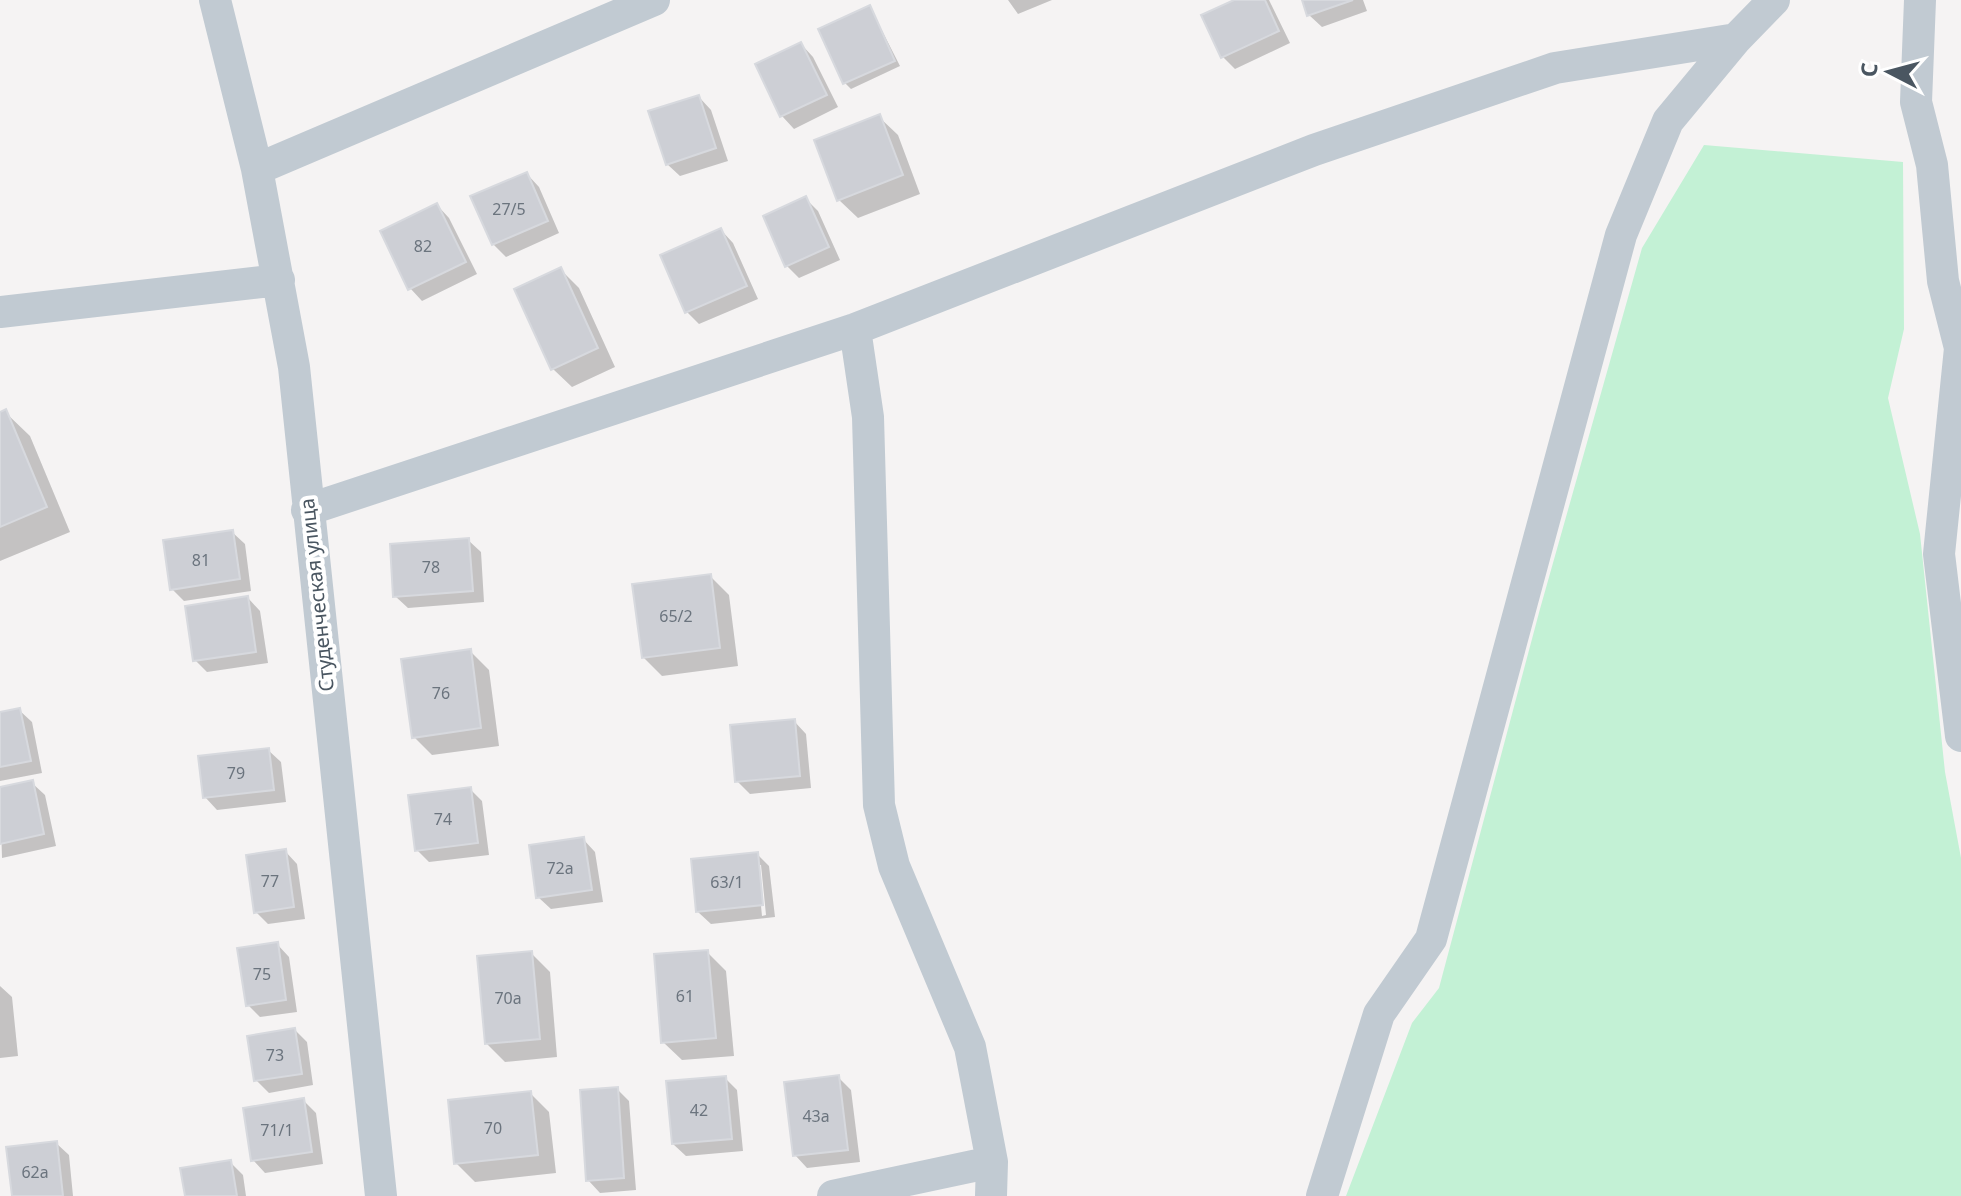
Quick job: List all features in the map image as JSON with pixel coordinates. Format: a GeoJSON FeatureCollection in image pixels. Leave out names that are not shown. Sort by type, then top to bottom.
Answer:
{"type":"FeatureCollection","features":[{"type":"Feature","properties":{"kind":"street","name":"Студенческая улица"},"geometry":{"type":"LineString","coordinates":[[215,0],[257,169],[294,367],[381,1196]]}},
{"type":"Feature","properties":{"kind":"street"},"geometry":{"type":"LineString","coordinates":[[257,169],[654,0]]}},
{"type":"Feature","properties":{"kind":"street"},"geometry":{"type":"LineString","coordinates":[[1322,1196],[1379,1014],[1431,939],[1621,235],[1668,121],[1736,39],[1774,0]]}},
{"type":"Feature","properties":{"kind":"street"},"geometry":{"type":"LineString","coordinates":[[1920,0],[1916,102],[1932,165],[1943,281],[1960,348],[1939,554],[1961,736]]}},
{"type":"Feature","properties":{"kind":"street"},"geometry":{"type":"LineString","coordinates":[[307,510],[855,329],[1314,150],[1555,68],[1736,39]]}},
{"type":"Feature","properties":{"kind":"street"},"geometry":{"type":"LineString","coordinates":[[0,312],[279,280]]}},
{"type":"Feature","properties":{"kind":"street"},"geometry":{"type":"LineString","coordinates":[[855,329],[868,417],[879,805],[894,866],[970,1047],[992,1162],[991,1196]]}},
{"type":"Feature","properties":{"kind":"street"},"geometry":{"type":"LineString","coordinates":[[833,1196],[992,1162]]}},
{"type":"Feature","properties":{"kind":"green space"},"geometry":{"type":"Polygon","coordinates":[[[1704,145],[1903,162],[1904,329],[1888,398],[1920,534],[1945,772],[1961,858],[1961,1196],[1346,1196],[1412,1023],[1439,988],[1540,609],[1642,248],[1704,145]]]}},
{"type":"Feature","properties":{"kind":"building"},"geometry":{"type":"Polygon","coordinates":[[[1234,0],[1265,0],[1279,31],[1221,58],[1201,15],[1234,0]]]}},
{"type":"Feature","properties":{"kind":"building"},"geometry":{"type":"Polygon","coordinates":[[[1302,0],[1353,0],[1307,16],[1302,0]]]}},
{"type":"Feature","properties":{"kind":"building"},"geometry":{"type":"Polygon","coordinates":[[[870,5],[895,61],[843,84],[818,29],[870,5]]]}},
{"type":"Feature","properties":{"kind":"building"},"geometry":{"type":"Polygon","coordinates":[[[801,42],[827,95],[780,117],[755,64],[801,42]]]}},
{"type":"Feature","properties":{"kind":"building"},"geometry":{"type":"Polygon","coordinates":[[[699,95],[716,148],[666,165],[648,111],[699,95]]]}},
{"type":"Feature","properties":{"kind":"building"},"geometry":{"type":"Polygon","coordinates":[[[880,114],[903,175],[837,201],[814,140],[880,114]]]}},
{"type":"Feature","properties":{"kind":"building"},"geometry":{"type":"Polygon","coordinates":[[[527,172],[548,221],[492,245],[470,196],[527,172]]]}},
{"type":"Feature","properties":{"kind":"building"},"geometry":{"type":"Polygon","coordinates":[[[806,196],[829,247],[785,267],[763,216],[806,196]]]}},
{"type":"Feature","properties":{"kind":"building"},"geometry":{"type":"Polygon","coordinates":[[[437,203],[466,262],[408,290],[380,231],[437,203]]]}},
{"type":"Feature","properties":{"kind":"building"},"geometry":{"type":"Polygon","coordinates":[[[721,228],[747,286],[685,313],[660,255],[721,228]]]}},
{"type":"Feature","properties":{"kind":"building"},"geometry":{"type":"Polygon","coordinates":[[[561,267],[598,348],[551,370],[514,289],[561,267]]]}},
{"type":"Feature","properties":{"kind":"building"},"geometry":{"type":"Polygon","coordinates":[[[6,409],[47,507],[0,527],[0,412],[6,409]]]}},
{"type":"Feature","properties":{"kind":"building"},"geometry":{"type":"Polygon","coordinates":[[[233,530],[240,579],[170,590],[163,540],[233,530]]]}},
{"type":"Feature","properties":{"kind":"building"},"geometry":{"type":"Polygon","coordinates":[[[469,538],[473,591],[393,597],[390,544],[469,538]]]}},
{"type":"Feature","properties":{"kind":"building"},"geometry":{"type":"Polygon","coordinates":[[[711,574],[720,648],[642,658],[632,584],[711,574]]]}},
{"type":"Feature","properties":{"kind":"building"},"geometry":{"type":"Polygon","coordinates":[[[248,596],[256,652],[193,661],[185,606],[248,596]]]}},
{"type":"Feature","properties":{"kind":"building"},"geometry":{"type":"Polygon","coordinates":[[[471,649],[481,728],[412,738],[401,659],[471,649]]]}},
{"type":"Feature","properties":{"kind":"building"},"geometry":{"type":"Polygon","coordinates":[[[20,708],[31,761],[0,767],[0,712],[20,708]]]}},
{"type":"Feature","properties":{"kind":"building"},"geometry":{"type":"Polygon","coordinates":[[[795,719],[800,776],[735,782],[730,725],[795,719]]]}},
{"type":"Feature","properties":{"kind":"building"},"geometry":{"type":"Polygon","coordinates":[[[269,748],[274,790],[203,798],[198,756],[269,748]]]}},
{"type":"Feature","properties":{"kind":"building"},"geometry":{"type":"Polygon","coordinates":[[[33,780],[44,834],[0,844],[0,787],[33,780]]]}},
{"type":"Feature","properties":{"kind":"building"},"geometry":{"type":"Polygon","coordinates":[[[471,787],[478,843],[415,851],[408,795],[471,787]]]}},
{"type":"Feature","properties":{"kind":"building"},"geometry":{"type":"Polygon","coordinates":[[[584,837],[592,890],[536,898],[529,845],[584,837]]]}},
{"type":"Feature","properties":{"kind":"building"},"geometry":{"type":"Polygon","coordinates":[[[286,849],[294,907],[254,913],[246,855],[286,849]]]}},
{"type":"Feature","properties":{"kind":"building"},"geometry":{"type":"Polygon","coordinates":[[[758,852],[763,905],[696,912],[691,859],[758,852]]]}},
{"type":"Feature","properties":{"kind":"building"},"geometry":{"type":"Polygon","coordinates":[[[278,942],[286,1000],[246,1006],[237,948],[278,942]]]}},
{"type":"Feature","properties":{"kind":"building"},"geometry":{"type":"Polygon","coordinates":[[[708,950],[716,1038],[661,1043],[654,954],[708,950]]]}},
{"type":"Feature","properties":{"kind":"building"},"geometry":{"type":"Polygon","coordinates":[[[532,951],[540,1039],[485,1044],[477,956],[532,951]]]}},
{"type":"Feature","properties":{"kind":"building"},"geometry":{"type":"Polygon","coordinates":[[[295,1028],[302,1074],[254,1081],[247,1036],[295,1028]]]}},
{"type":"Feature","properties":{"kind":"building"},"geometry":{"type":"Polygon","coordinates":[[[839,1075],[848,1150],[793,1156],[784,1082],[839,1075]]]}},
{"type":"Feature","properties":{"kind":"building"},"geometry":{"type":"Polygon","coordinates":[[[726,1076],[732,1139],[672,1144],[666,1081],[726,1076]]]}},
{"type":"Feature","properties":{"kind":"building"},"geometry":{"type":"Polygon","coordinates":[[[618,1087],[624,1178],[586,1181],[580,1090],[618,1087]]]}},
{"type":"Feature","properties":{"kind":"building"},"geometry":{"type":"Polygon","coordinates":[[[531,1091],[538,1155],[454,1164],[448,1100],[531,1091]]]}},
{"type":"Feature","properties":{"kind":"building"},"geometry":{"type":"Polygon","coordinates":[[[304,1098],[312,1152],[251,1161],[243,1108],[304,1098]]]}},
{"type":"Feature","properties":{"kind":"building"},"geometry":{"type":"Polygon","coordinates":[[[57,1141],[63,1196],[12,1196],[6,1147],[57,1141]]]}},
{"type":"Feature","properties":{"kind":"building"},"geometry":{"type":"Polygon","coordinates":[[[231,1160],[237,1196],[185,1196],[180,1168],[231,1160]]]}}]}
